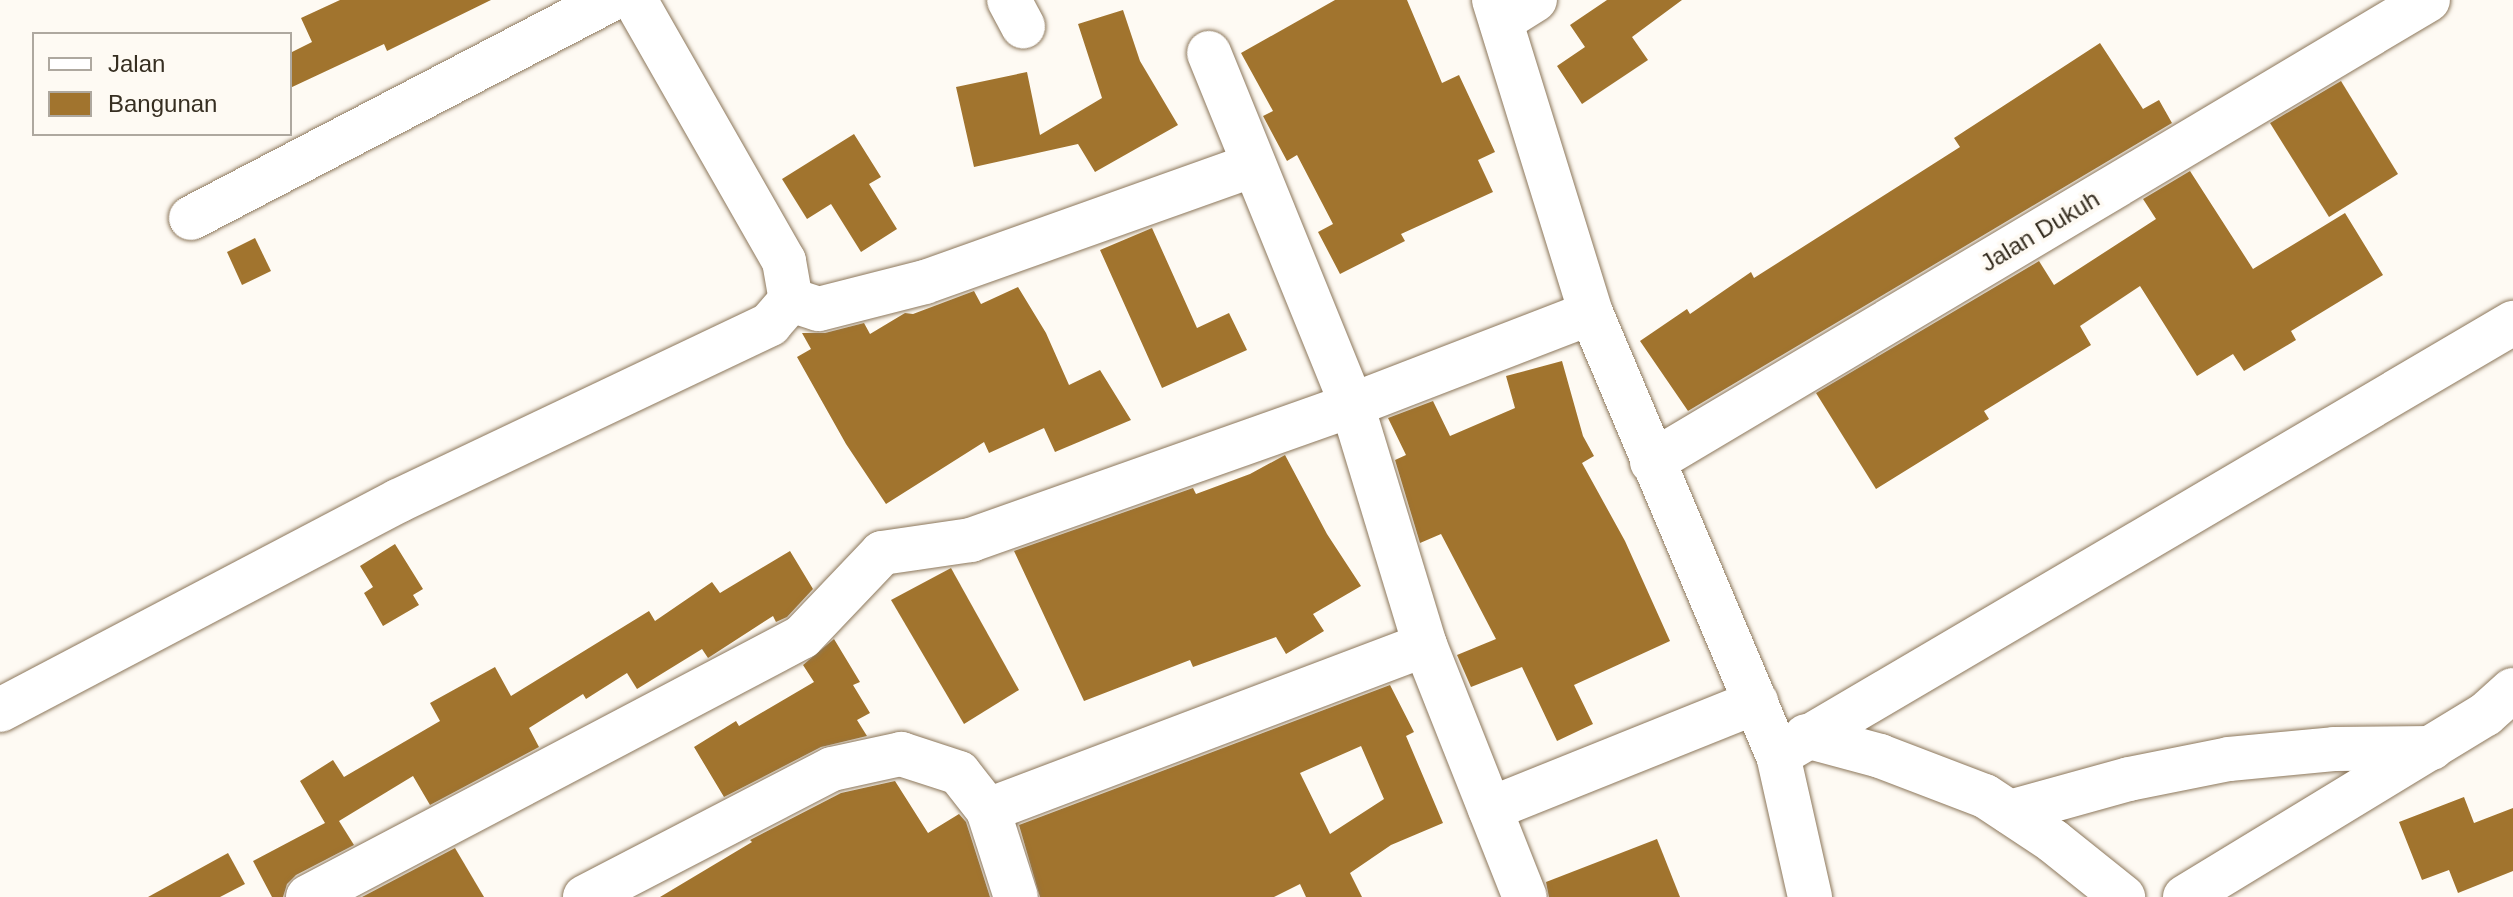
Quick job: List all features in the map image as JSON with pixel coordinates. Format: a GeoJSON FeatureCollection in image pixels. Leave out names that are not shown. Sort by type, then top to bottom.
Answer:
{"type":"FeatureCollection","features":[{"type":"Feature","properties":{"kind":"street"},"geometry":{"type":"LineString","coordinates":[[191,218],[609,0]]}},
{"type":"Feature","properties":{"kind":"street"},"geometry":{"type":"LineString","coordinates":[[635,0],[784,261],[791,300]]}},
{"type":"Feature","properties":{"kind":"street","name":"Jalan Dukuh"},"geometry":{"type":"LineString","coordinates":[[1652,462],[2428,0]]}},
{"type":"Feature","properties":{"kind":"street"},"geometry":{"type":"LineString","coordinates":[[1510,7],[1591,313],[1756,702],[1792,745],[1810,897]]}},
{"type":"Feature","properties":{"kind":"street"},"geometry":{"type":"LineString","coordinates":[[1209,53],[1352,405],[1425,645],[1525,897]]}},
{"type":"Feature","properties":{"kind":"street"},"geometry":{"type":"LineString","coordinates":[[791,300],[819,309],[872,297],[1254,165]]}},
{"type":"Feature","properties":{"kind":"street"},"geometry":{"type":"LineString","coordinates":[[0,710],[398,501],[770,324],[791,300]]}},
{"type":"Feature","properties":{"kind":"street"},"geometry":{"type":"LineString","coordinates":[[308,897],[802,637],[882,553],[971,540],[1352,405],[1591,313]]}},
{"type":"Feature","properties":{"kind":"street"},"geometry":{"type":"LineString","coordinates":[[1792,745],[2513,323]]}},
{"type":"Feature","properties":{"kind":"street"},"geometry":{"type":"LineString","coordinates":[[988,810],[1425,645]]}},
{"type":"Feature","properties":{"kind":"street"},"geometry":{"type":"LineString","coordinates":[[2185,897],[2486,714],[2513,690]]}},
{"type":"Feature","properties":{"kind":"street"},"geometry":{"type":"LineString","coordinates":[[1490,809],[1756,702]]}},
{"type":"Feature","properties":{"kind":"street"},"geometry":{"type":"LineString","coordinates":[[1792,745],[1880,756],[1985,796],[2053,841],[2123,897]]}},
{"type":"Feature","properties":{"kind":"street"},"geometry":{"type":"LineString","coordinates":[[2010,812],[2129,779],[2229,759],[2334,749],[2432,748]]}},
{"type":"Feature","properties":{"kind":"street"},"geometry":{"type":"LineString","coordinates":[[585,897],[832,769],[901,754],[959,773],[988,810],[1016,897]]}},
{"type":"Feature","properties":{"kind":"building"},"geometry":{"type":"Polygon","coordinates":[[[340,0],[491,0],[387,51],[384,44],[292,87],[292,52],[312,42],[301,18],[340,0]]]}},
{"type":"Feature","properties":{"kind":"building"},"geometry":{"type":"Polygon","coordinates":[[[1335,0],[1407,0],[1442,83],[1459,75],[1495,152],[1478,160],[1493,192],[1401,234],[1405,241],[1340,274],[1318,232],[1333,224],[1297,155],[1287,161],[1263,116],[1273,111],[1241,53],[1335,0]]]}},
{"type":"Feature","properties":{"kind":"building"},"geometry":{"type":"Polygon","coordinates":[[[1607,0],[1682,0],[1632,37],[1648,60],[1582,104],[1557,66],[1585,47],[1570,25],[1607,0]]]}},
{"type":"Feature","properties":{"kind":"building"},"geometry":{"type":"Polygon","coordinates":[[[1123,10],[1140,61],[1178,125],[1095,172],[1078,144],[974,167],[956,87],[1027,72],[1040,135],[1102,98],[1078,24],[1123,10]]]}},
{"type":"Feature","properties":{"kind":"building"},"geometry":{"type":"Polygon","coordinates":[[[2100,43],[2143,109],[2159,100],[2172,123],[1688,411],[1640,341],[1687,309],[1690,314],[1751,272],[1754,278],[1960,147],[1954,138],[2100,43]]]}},
{"type":"Feature","properties":{"kind":"building"},"geometry":{"type":"Polygon","coordinates":[[[2341,81],[2398,174],[2329,217],[2270,123],[2341,81]]]}},
{"type":"Feature","properties":{"kind":"building"},"geometry":{"type":"Polygon","coordinates":[[[854,134],[881,177],[869,184],[897,229],[861,252],[831,204],[807,219],[782,179],[854,134]]]}},
{"type":"Feature","properties":{"kind":"building"},"geometry":{"type":"Polygon","coordinates":[[[2190,171],[2253,269],[2345,213],[2383,275],[2291,331],[2296,340],[2244,371],[2233,354],[2197,376],[2140,286],[2080,326],[2091,345],[1984,411],[1989,419],[1876,489],[1816,393],[2039,261],[2054,285],[2156,219],[2143,199],[2190,171]]]}},
{"type":"Feature","properties":{"kind":"building"},"geometry":{"type":"Polygon","coordinates":[[[1152,228],[1197,328],[1229,313],[1247,350],[1162,388],[1100,250],[1152,228]]]}},
{"type":"Feature","properties":{"kind":"building"},"geometry":{"type":"Polygon","coordinates":[[[255,238],[271,271],[242,285],[227,252],[255,238]]]}},
{"type":"Feature","properties":{"kind":"building"},"geometry":{"type":"Polygon","coordinates":[[[1018,287],[1046,333],[1069,385],[1100,370],[1131,420],[1055,452],[1044,428],[989,453],[984,442],[886,504],[846,444],[797,357],[811,349],[802,333],[825,333],[864,323],[870,334],[905,313],[913,314],[974,291],[981,304],[1018,287]]]}},
{"type":"Feature","properties":{"kind":"building"},"geometry":{"type":"Polygon","coordinates":[[[1562,361],[1583,436],[1594,456],[1582,463],[1625,541],[1670,641],[1574,685],[1593,724],[1557,741],[1522,667],[1471,687],[1457,655],[1496,639],[1441,534],[1420,543],[1395,460],[1406,455],[1388,418],[1433,401],[1450,436],[1515,408],[1506,376],[1562,361]]]}},
{"type":"Feature","properties":{"kind":"building"},"geometry":{"type":"Polygon","coordinates":[[[1285,455],[1327,534],[1361,586],[1313,614],[1324,631],[1286,654],[1276,637],[1193,667],[1190,660],[1084,701],[1014,551],[1193,488],[1196,494],[1250,474],[1285,455]]]}},
{"type":"Feature","properties":{"kind":"building"},"geometry":{"type":"Polygon","coordinates":[[[395,544],[423,589],[413,595],[419,605],[383,626],[364,593],[373,587],[360,566],[395,544]]]}},
{"type":"Feature","properties":{"kind":"building"},"geometry":{"type":"Polygon","coordinates":[[[790,551],[813,589],[787,617],[776,622],[773,616],[708,658],[702,649],[637,689],[627,673],[586,699],[583,694],[529,728],[539,747],[430,805],[413,776],[339,821],[354,845],[296,875],[287,884],[283,897],[272,897],[253,861],[325,823],[300,781],[333,760],[344,777],[440,721],[430,703],[495,667],[511,696],[649,611],[655,621],[712,582],[720,593],[790,551]]]}},
{"type":"Feature","properties":{"kind":"building"},"geometry":{"type":"Polygon","coordinates":[[[951,568],[1019,690],[964,724],[891,600],[951,568]]]}},
{"type":"Feature","properties":{"kind":"building"},"geometry":{"type":"Polygon","coordinates":[[[834,639],[860,682],[853,685],[870,713],[857,720],[867,736],[821,747],[724,797],[694,747],[736,721],[739,726],[814,682],[803,665],[834,639]]]}},
{"type":"Feature","properties":{"kind":"building"},"geometry":{"type":"Polygon","coordinates":[[[1390,685],[1414,732],[1406,736],[1443,823],[1391,845],[1350,873],[1362,897],[1306,897],[1300,884],[1274,897],[1040,897],[1019,825],[1390,685]],[[1361,746],[1300,773],[1330,834],[1384,799],[1361,746]]]}},
{"type":"Feature","properties":{"kind":"building"},"geometry":{"type":"Polygon","coordinates":[[[895,781],[928,833],[959,814],[966,822],[990,897],[660,897],[752,842],[750,840],[841,793],[895,781]]]}},
{"type":"Feature","properties":{"kind":"building"},"geometry":{"type":"Polygon","coordinates":[[[2464,797],[2474,823],[2513,808],[2513,871],[2458,893],[2449,870],[2422,880],[2399,822],[2464,797]]]}},
{"type":"Feature","properties":{"kind":"building"},"geometry":{"type":"Polygon","coordinates":[[[1657,839],[1680,897],[1549,897],[1546,882],[1657,839]]]}},
{"type":"Feature","properties":{"kind":"building"},"geometry":{"type":"Polygon","coordinates":[[[455,848],[484,897],[362,897],[455,848]]]}},
{"type":"Feature","properties":{"kind":"building"},"geometry":{"type":"Polygon","coordinates":[[[228,853],[245,884],[220,897],[148,897],[228,853]]]}}]}
